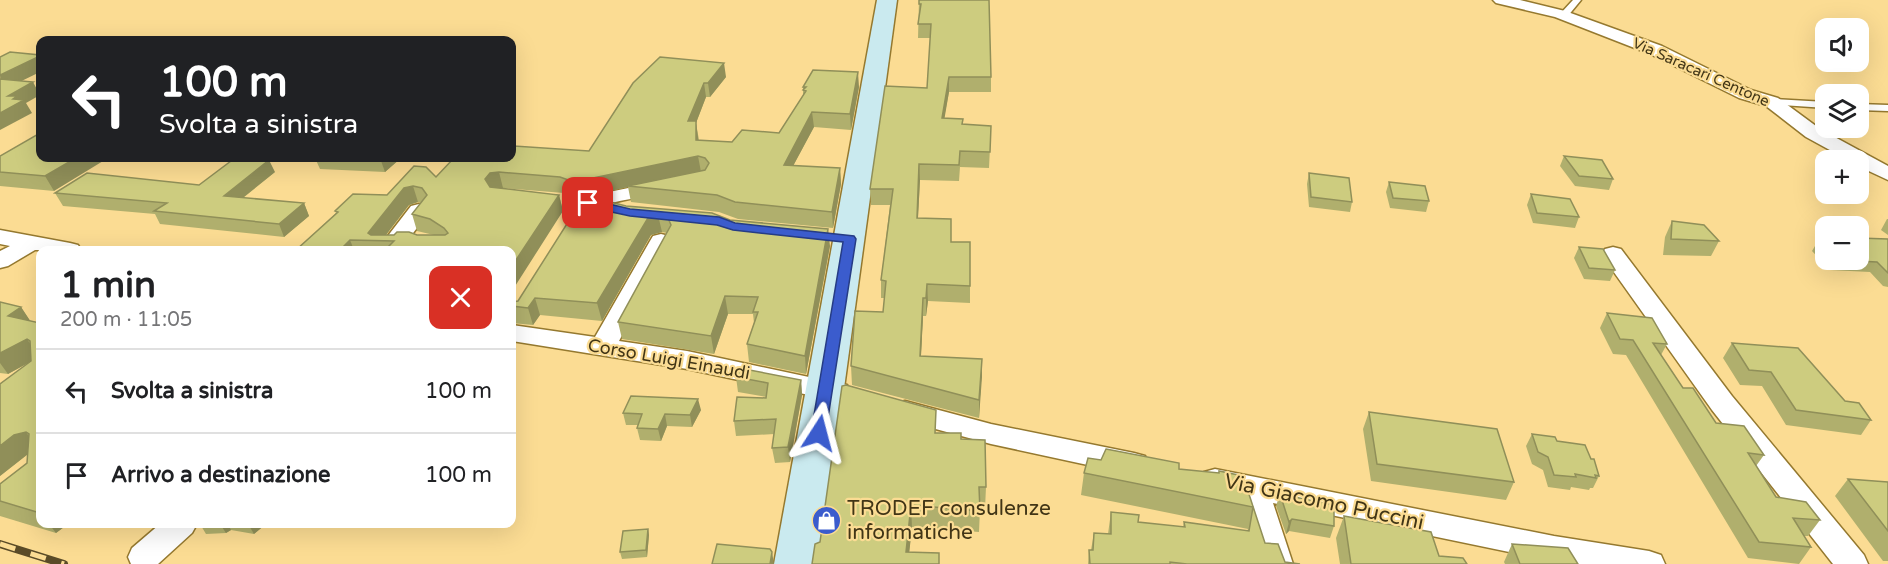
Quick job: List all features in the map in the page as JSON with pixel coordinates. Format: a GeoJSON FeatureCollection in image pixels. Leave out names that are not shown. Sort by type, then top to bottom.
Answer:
{"type":"FeatureCollection","features":[{"type":"Feature","properties":{"kind":"main road"},"geometry":{"type":"LineString","coordinates":[[797,564],[826,389],[838,237],[886,0]]}},
{"type":"Feature","properties":{"kind":"street","name":"Via Saracari Centone"},"geometry":{"type":"LineString","coordinates":[[1501,0],[1564,15],[1656,50],[1745,94],[1772,102],[1813,133],[1888,174]]}},
{"type":"Feature","properties":{"kind":"street"},"geometry":{"type":"LineString","coordinates":[[566,227],[583,206],[682,183]]}},
{"type":"Feature","properties":{"kind":"street"},"geometry":{"type":"LineString","coordinates":[[554,200],[641,214]]}},
{"type":"Feature","properties":{"kind":"street"},"geometry":{"type":"LineString","coordinates":[[402,244],[419,211]]}},
{"type":"Feature","properties":{"kind":"street"},"geometry":{"type":"LineString","coordinates":[[0,237],[48,246]]}},
{"type":"Feature","properties":{"kind":"street"},"geometry":{"type":"LineString","coordinates":[[603,346],[661,241]]}},
{"type":"Feature","properties":{"kind":"street"},"geometry":{"type":"LineString","coordinates":[[0,261],[31,243]]}},
{"type":"Feature","properties":{"kind":"street"},"geometry":{"type":"LineString","coordinates":[[1613,254],[1722,403],[1852,564]]}},
{"type":"Feature","properties":{"kind":"street","name":"Corso Luigi Einaudi"},"geometry":{"type":"LineString","coordinates":[[516,334],[687,360],[826,389]]}},
{"type":"Feature","properties":{"kind":"street","name":"Via Giacomo Puccini"},"geometry":{"type":"LineString","coordinates":[[826,389],[990,434],[1253,488],[1558,556],[1649,564]]}},
{"type":"Feature","properties":{"kind":"street"},"geometry":{"type":"LineString","coordinates":[[1253,488],[1277,564]]}},
{"type":"Feature","properties":{"kind":"street"},"geometry":{"type":"LineString","coordinates":[[144,557],[177,528]]}},
{"type":"Feature","properties":{"kind":"lane"},"geometry":{"type":"LineString","coordinates":[[1564,15],[1577,0]]}},
{"type":"Feature","properties":{"kind":"lane"},"geometry":{"type":"LineString","coordinates":[[1772,102],[1815,104]]}},
{"type":"Feature","properties":{"kind":"lane"},"geometry":{"type":"LineString","coordinates":[[1869,107],[1888,108]]}},
{"type":"Feature","properties":{"kind":"building"},"geometry":{"type":"Polygon","coordinates":[[[919,0],[989,0],[991,77],[949,77],[942,118],[963,119],[962,124],[991,126],[990,152],[960,151],[959,165],[919,164],[917,218],[951,219],[951,242],[970,242],[970,286],[927,284],[926,298],[923,298],[920,356],[982,359],[979,400],[851,366],[855,311],[883,312],[886,281],[881,280],[893,189],[870,189],[885,86],[927,88],[931,24],[918,24],[921,4],[919,0]]]}},
{"type":"Feature","properties":{"kind":"building"},"geometry":{"type":"Polygon","coordinates":[[[10,52],[36,55],[36,58],[0,75],[0,57],[10,52]]]}},
{"type":"Feature","properties":{"kind":"building"},"geometry":{"type":"Polygon","coordinates":[[[660,57],[724,63],[708,83],[704,83],[688,121],[696,121],[696,140],[732,142],[742,130],[779,133],[806,91],[803,90],[806,87],[803,87],[813,70],[858,72],[850,114],[812,112],[784,165],[840,168],[832,212],[735,202],[717,195],[628,186],[705,170],[709,163],[705,158],[698,156],[574,182],[560,177],[490,173],[485,179],[490,187],[559,195],[516,260],[516,246],[389,246],[394,241],[350,240],[344,246],[300,246],[338,212],[335,211],[353,194],[387,195],[414,166],[426,167],[436,177],[450,162],[516,162],[516,146],[589,151],[633,83],[660,57]],[[413,186],[404,188],[368,233],[394,235],[397,232],[409,232],[417,235],[445,235],[448,233],[444,228],[430,219],[412,214],[427,195],[422,188],[413,186]]]}},
{"type":"Feature","properties":{"kind":"building"},"geometry":{"type":"Polygon","coordinates":[[[0,79],[33,82],[8,96],[17,96],[13,99],[24,100],[0,113],[0,79]]]}},
{"type":"Feature","properties":{"kind":"building"},"geometry":{"type":"Polygon","coordinates":[[[36,135],[36,162],[69,162],[45,176],[0,172],[0,156],[36,135]]]}},
{"type":"Feature","properties":{"kind":"building"},"geometry":{"type":"Polygon","coordinates":[[[1564,156],[1602,160],[1613,179],[1579,176],[1564,156]]]}},
{"type":"Feature","properties":{"kind":"building"},"geometry":{"type":"Polygon","coordinates":[[[230,162],[266,162],[224,196],[304,203],[279,224],[154,211],[167,203],[55,193],[87,173],[199,185],[230,162]]]}},
{"type":"Feature","properties":{"kind":"building"},"geometry":{"type":"Polygon","coordinates":[[[1309,173],[1349,178],[1352,202],[1311,197],[1309,173]]]}},
{"type":"Feature","properties":{"kind":"building"},"geometry":{"type":"Polygon","coordinates":[[[1389,182],[1425,186],[1429,201],[1393,198],[1389,182]]]}},
{"type":"Feature","properties":{"kind":"building"},"geometry":{"type":"Polygon","coordinates":[[[1531,194],[1570,199],[1579,217],[1537,213],[1531,194]]]}},
{"type":"Feature","properties":{"kind":"building"},"geometry":{"type":"Polygon","coordinates":[[[584,197],[626,206],[712,213],[730,220],[828,229],[805,356],[747,344],[758,312],[753,312],[758,297],[725,296],[711,336],[618,322],[671,225],[668,218],[658,215],[648,218],[597,303],[535,298],[528,308],[516,306],[516,301],[584,197]]]}},
{"type":"Feature","properties":{"kind":"building"},"geometry":{"type":"Polygon","coordinates":[[[1672,221],[1704,225],[1719,241],[1671,239],[1672,221]]]}},
{"type":"Feature","properties":{"kind":"building"},"geometry":{"type":"Polygon","coordinates":[[[1869,238],[1888,239],[1888,273],[1877,262],[1869,262],[1869,238]]]}},
{"type":"Feature","properties":{"kind":"building"},"geometry":{"type":"Polygon","coordinates":[[[1579,247],[1603,249],[1615,270],[1589,268],[1579,247]]]}},
{"type":"Feature","properties":{"kind":"building"},"geometry":{"type":"Polygon","coordinates":[[[0,302],[21,307],[8,316],[36,322],[36,512],[0,501],[0,484],[27,463],[29,434],[26,432],[14,435],[0,446],[0,384],[31,361],[30,341],[27,339],[0,353],[0,302]]]}},
{"type":"Feature","properties":{"kind":"building"},"geometry":{"type":"Polygon","coordinates":[[[1607,313],[1652,318],[1667,344],[1653,343],[1683,388],[1693,388],[1716,423],[1744,426],[1764,455],[1748,453],[1776,497],[1806,502],[1820,520],[1793,518],[1811,547],[1759,542],[1633,340],[1620,339],[1607,313]]]}},
{"type":"Feature","properties":{"kind":"building"},"geometry":{"type":"Polygon","coordinates":[[[1732,343],[1798,348],[1845,401],[1859,403],[1871,420],[1796,410],[1771,372],[1749,370],[1732,343]]]}},
{"type":"Feature","properties":{"kind":"building"},"geometry":{"type":"Polygon","coordinates":[[[739,368],[801,380],[788,447],[772,448],[776,419],[734,421],[737,397],[766,398],[768,383],[736,377],[739,368]]]}},
{"type":"Feature","properties":{"kind":"building"},"geometry":{"type":"Polygon","coordinates":[[[846,385],[936,410],[935,433],[961,433],[961,439],[985,440],[986,487],[979,487],[980,511],[911,505],[906,552],[939,553],[939,564],[812,564],[815,544],[820,542],[842,386],[846,385]]]}},
{"type":"Feature","properties":{"kind":"building"},"geometry":{"type":"Polygon","coordinates":[[[631,396],[698,399],[690,415],[665,414],[658,429],[637,428],[642,414],[623,413],[631,396]]]}},
{"type":"Feature","properties":{"kind":"building"},"geometry":{"type":"Polygon","coordinates":[[[1369,412],[1497,429],[1514,482],[1377,464],[1369,412]]]}},
{"type":"Feature","properties":{"kind":"building"},"geometry":{"type":"Polygon","coordinates":[[[1532,434],[1585,445],[1591,459],[1594,459],[1599,476],[1595,475],[1596,478],[1575,474],[1576,477],[1554,475],[1548,457],[1538,452],[1532,434]]]}},
{"type":"Feature","properties":{"kind":"building"},"geometry":{"type":"Polygon","coordinates":[[[1106,449],[1179,463],[1179,469],[1219,473],[1219,471],[1243,476],[1265,543],[1278,544],[1285,562],[1300,564],[1170,562],[1170,564],[1090,564],[1089,550],[1093,550],[1094,533],[1111,534],[1111,512],[1139,515],[1138,522],[1185,527],[1184,522],[1249,531],[1253,507],[1084,473],[1088,458],[1101,460],[1106,449]]]}},
{"type":"Feature","properties":{"kind":"building"},"geometry":{"type":"Polygon","coordinates":[[[1848,479],[1888,482],[1888,531],[1848,479]]]}},
{"type":"Feature","properties":{"kind":"building"},"geometry":{"type":"Polygon","coordinates":[[[1280,494],[1334,505],[1334,526],[1292,519],[1289,522],[1280,494]]]}},
{"type":"Feature","properties":{"kind":"building"},"geometry":{"type":"Polygon","coordinates":[[[1344,516],[1431,532],[1439,556],[1463,558],[1467,564],[1351,564],[1344,516]]]}},
{"type":"Feature","properties":{"kind":"building"},"geometry":{"type":"Polygon","coordinates":[[[648,529],[646,550],[620,552],[623,531],[648,529]]]}},
{"type":"Feature","properties":{"kind":"building"},"geometry":{"type":"Polygon","coordinates":[[[717,544],[770,549],[772,552],[770,564],[712,564],[717,544]]]}},
{"type":"Feature","properties":{"kind":"building"},"geometry":{"type":"Polygon","coordinates":[[[1512,544],[1568,548],[1578,564],[1520,564],[1512,544]]]}},
{"type":"Feature","properties":{"kind":"railway"},"geometry":{"type":"LineString","coordinates":[[0,544],[64,564]]}},
{"type":"Feature","properties":{"kind":"place","name":"TRODEF consulenze informatiche"},"geometry":{"type":"Point","coordinates":[826,520]}},
{"type":"Feature","properties":{"kind":"route"},"geometry":{"type":"LineString","coordinates":[[588,203],[630,213],[719,221],[733,227],[850,239],[819,433]]}}]}
